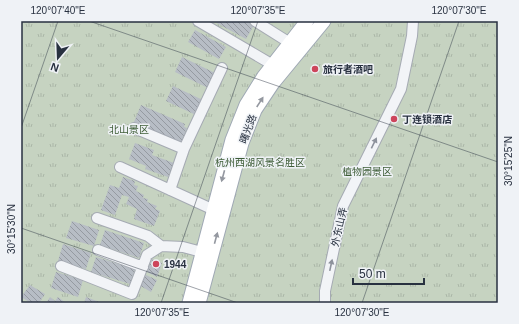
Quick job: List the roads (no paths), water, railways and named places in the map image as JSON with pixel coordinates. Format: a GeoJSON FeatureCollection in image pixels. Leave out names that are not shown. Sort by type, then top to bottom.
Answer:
{"type":"FeatureCollection","features":[{"type":"Feature","properties":{"kind":"main road","name":"曙光路"},"geometry":{"type":"LineString","coordinates":[[189,303],[232,140],[246,105],[264,76],[307,21]]}},
{"type":"Feature","properties":{"kind":"main road","name":"曙光路"},"geometry":{"type":"LineString","coordinates":[[198,303],[242,143],[255,110],[273,83],[324,21]]}},
{"type":"Feature","properties":{"kind":"street"},"geometry":{"type":"LineString","coordinates":[[198,21],[273,65]]}},
{"type":"Feature","properties":{"kind":"street"},"geometry":{"type":"LineString","coordinates":[[255,21],[290,43]]}},
{"type":"Feature","properties":{"kind":"street","name":"外东山弄"},"geometry":{"type":"LineString","coordinates":[[325,303],[325,290],[343,206],[401,89],[412,36],[413,21]]}},
{"type":"Feature","properties":{"kind":"street"},"geometry":{"type":"LineString","coordinates":[[170,190],[184,149],[222,68]]}},
{"type":"Feature","properties":{"kind":"street"},"geometry":{"type":"LineString","coordinates":[[134,128],[184,149]]}},
{"type":"Feature","properties":{"kind":"street"},"geometry":{"type":"LineString","coordinates":[[120,167],[214,210]]}},
{"type":"Feature","properties":{"kind":"street"},"geometry":{"type":"LineString","coordinates":[[97,218],[148,236],[161,246],[183,247],[202,252]]}},
{"type":"Feature","properties":{"kind":"street"},"geometry":{"type":"LineString","coordinates":[[61,266],[132,294],[147,255],[161,246]]}},
{"type":"Feature","properties":{"kind":"street"},"geometry":{"type":"LineString","coordinates":[[98,250],[142,267]]}},
{"type":"Feature","properties":{"kind":"place","name":"旅行者酒吧"},"geometry":{"type":"Point","coordinates":[315,69]}},
{"type":"Feature","properties":{"kind":"place","name":"丁连锁酒店"},"geometry":{"type":"Point","coordinates":[394,119]}},
{"type":"Feature","properties":{"kind":"place","name":"1944"},"geometry":{"type":"Point","coordinates":[156,264]}},
{"type":"Feature","properties":{"kind":"park label","name":"北山景区"},"geometry":{"type":"Point","coordinates":[129,129]}},
{"type":"Feature","properties":{"kind":"park label","name":"杭州西湖风景名胜区"},"geometry":{"type":"Point","coordinates":[260,162]}},
{"type":"Feature","properties":{"kind":"park label","name":"植物园景区"},"geometry":{"type":"Point","coordinates":[367,171]}}]}
